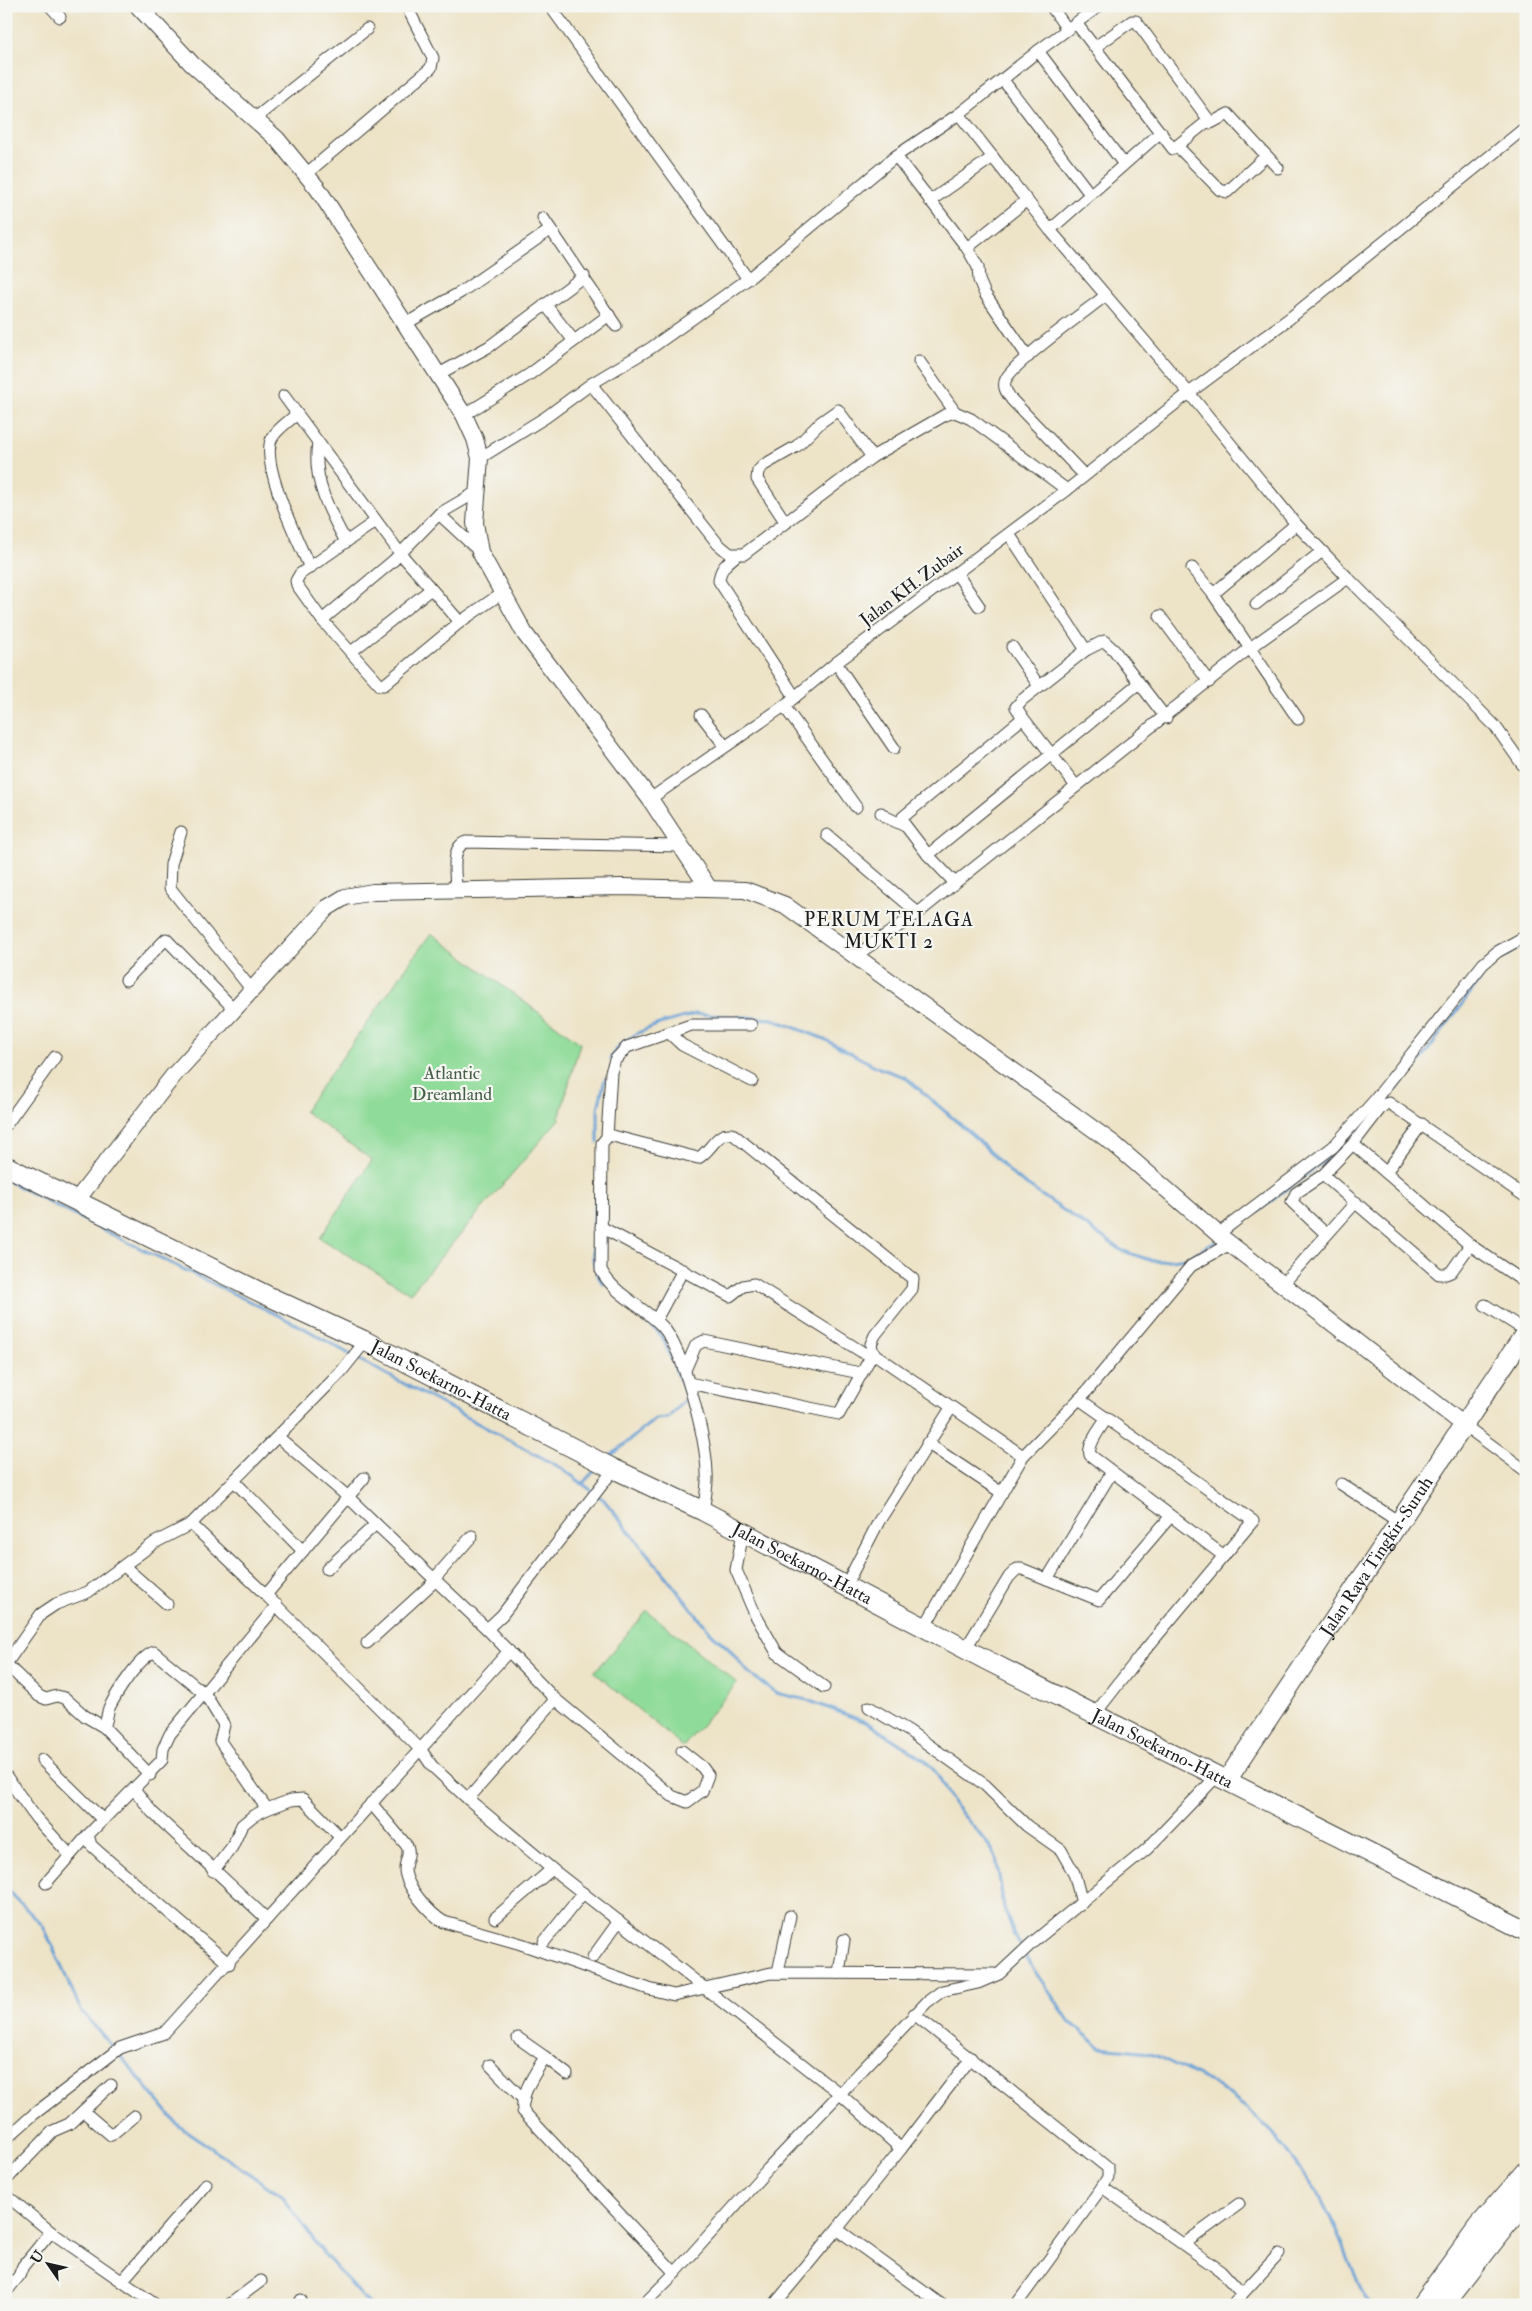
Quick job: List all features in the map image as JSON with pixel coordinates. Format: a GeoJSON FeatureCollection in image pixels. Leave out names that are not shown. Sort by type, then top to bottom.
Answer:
{"type":"FeatureCollection","features":[{"type":"Feature","properties":{"kind":"highway"},"geometry":{"type":"LineString","coordinates":[[1422,2305],[1479,2227],[1526,2173]]}},
{"type":"Feature","properties":{"kind":"highway"},"geometry":{"type":"LineString","coordinates":[[1444,2305],[1506,2224],[1526,2202]]}},
{"type":"Feature","properties":{"kind":"main road","name":"Jalan Soekarno-Hatta"},"geometry":{"type":"LineString","coordinates":[[6,1166],[702,1511],[846,1584],[1094,1715],[1526,1931]]}},
{"type":"Feature","properties":{"kind":"main road","name":"Jalan Raya Tingkir-Suruh"},"geometry":{"type":"LineString","coordinates":[[1222,1778],[1399,1522],[1526,1331]]}},
{"type":"Feature","properties":{"kind":"street"},"geometry":{"type":"LineString","coordinates":[[50,6],[60,16]]}},
{"type":"Feature","properties":{"kind":"street"},"geometry":{"type":"LineString","coordinates":[[550,6],[748,278]]}},
{"type":"Feature","properties":{"kind":"street"},"geometry":{"type":"LineString","coordinates":[[1051,6],[1094,47],[1173,149],[1209,120]]}},
{"type":"Feature","properties":{"kind":"street"},"geometry":{"type":"LineString","coordinates":[[480,458],[546,417],[592,384],[651,348],[748,278],[896,156],[959,114],[1038,51],[1099,6]]}},
{"type":"Feature","properties":{"kind":"street"},"geometry":{"type":"LineString","coordinates":[[147,9],[192,64],[277,139],[318,189],[464,415],[475,439],[480,458],[480,490],[476,523],[480,552]]}},
{"type":"Feature","properties":{"kind":"street"},"geometry":{"type":"LineString","coordinates":[[306,174],[431,68],[434,58],[409,11]]}},
{"type":"Feature","properties":{"kind":"street"},"geometry":{"type":"LineString","coordinates":[[1094,47],[1132,21],[1136,21],[1209,120],[1213,124],[1228,114],[1278,168]]}},
{"type":"Feature","properties":{"kind":"street"},"geometry":{"type":"LineString","coordinates":[[254,119],[367,29]]}},
{"type":"Feature","properties":{"kind":"street"},"geometry":{"type":"LineString","coordinates":[[1038,51],[1123,163]]}},
{"type":"Feature","properties":{"kind":"street"},"geometry":{"type":"LineString","coordinates":[[1004,80],[1090,194]]}},
{"type":"Feature","properties":{"kind":"street"},"geometry":{"type":"LineString","coordinates":[[959,114],[1050,230],[1189,393],[1320,552],[1495,726],[1525,765]]}},
{"type":"Feature","properties":{"kind":"street","name":"Jalan KH. Zubair"},"geometry":{"type":"LineString","coordinates":[[650,798],[784,706],[836,663],[1067,490],[1189,393],[1298,312],[1526,127]]}},
{"type":"Feature","properties":{"kind":"street"},"geometry":{"type":"LineString","coordinates":[[1050,230],[1123,163],[1161,132]]}},
{"type":"Feature","properties":{"kind":"street"},"geometry":{"type":"LineString","coordinates":[[1177,146],[1224,192],[1227,192],[1266,156]]}},
{"type":"Feature","properties":{"kind":"street"},"geometry":{"type":"LineString","coordinates":[[896,156],[967,248],[978,267],[980,280],[986,294],[1028,357]]}},
{"type":"Feature","properties":{"kind":"street"},"geometry":{"type":"LineString","coordinates":[[930,201],[993,157]]}},
{"type":"Feature","properties":{"kind":"street"},"geometry":{"type":"LineString","coordinates":[[967,248],[1027,200]]}},
{"type":"Feature","properties":{"kind":"street"},"geometry":{"type":"LineString","coordinates":[[543,218],[616,326]]}},
{"type":"Feature","properties":{"kind":"street"},"geometry":{"type":"LineString","coordinates":[[405,324],[461,292],[550,230]]}},
{"type":"Feature","properties":{"kind":"street"},"geometry":{"type":"LineString","coordinates":[[437,375],[490,346],[584,276]]}},
{"type":"Feature","properties":{"kind":"street"},"geometry":{"type":"LineString","coordinates":[[1084,475],[1005,390],[1007,377],[1028,357],[1105,296]]}},
{"type":"Feature","properties":{"kind":"street"},"geometry":{"type":"LineString","coordinates":[[545,304],[574,341]]}},
{"type":"Feature","properties":{"kind":"street"},"geometry":{"type":"LineString","coordinates":[[464,415],[530,374],[609,315]]}},
{"type":"Feature","properties":{"kind":"street"},"geometry":{"type":"LineString","coordinates":[[919,361],[955,412],[971,419],[1067,490]]}},
{"type":"Feature","properties":{"kind":"street"},"geometry":{"type":"LineString","coordinates":[[592,384],[718,544],[727,552],[737,555],[744,554],[872,457],[945,415],[955,412]]}},
{"type":"Feature","properties":{"kind":"street"},"geometry":{"type":"LineString","coordinates":[[284,396],[400,553],[460,622]]}},
{"type":"Feature","properties":{"kind":"street"},"geometry":{"type":"LineString","coordinates":[[786,523],[757,478],[758,471],[764,465],[797,446],[821,422],[838,410],[872,457]]}},
{"type":"Feature","properties":{"kind":"street"},"geometry":{"type":"LineString","coordinates":[[297,414],[276,432],[270,445],[279,498],[310,568]]}},
{"type":"Feature","properties":{"kind":"street"},"geometry":{"type":"LineString","coordinates":[[318,443],[316,454],[321,489],[346,542]]}},
{"type":"Feature","properties":{"kind":"street"},"geometry":{"type":"LineString","coordinates":[[322,620],[400,553],[439,514],[480,490]]}},
{"type":"Feature","properties":{"kind":"street"},"geometry":{"type":"LineString","coordinates":[[439,514],[480,552],[525,634],[650,798],[708,887]]}},
{"type":"Feature","properties":{"kind":"street"},"geometry":{"type":"LineString","coordinates":[[376,521],[300,574],[296,581],[322,620],[374,680],[384,685],[460,622],[502,593]]}},
{"type":"Feature","properties":{"kind":"street"},"geometry":{"type":"LineString","coordinates":[[1212,594],[1296,524]]}},
{"type":"Feature","properties":{"kind":"street"},"geometry":{"type":"LineString","coordinates":[[1009,534],[1086,650]]}},
{"type":"Feature","properties":{"kind":"street"},"geometry":{"type":"LineString","coordinates":[[1256,604],[1320,552]]}},
{"type":"Feature","properties":{"kind":"street"},"geometry":{"type":"LineString","coordinates":[[737,555],[724,566],[720,573],[719,581],[795,696]]}},
{"type":"Feature","properties":{"kind":"street"},"geometry":{"type":"LineString","coordinates":[[1192,568],[1298,718]]}},
{"type":"Feature","properties":{"kind":"street"},"geometry":{"type":"LineString","coordinates":[[957,574],[979,606]]}},
{"type":"Feature","properties":{"kind":"street"},"geometry":{"type":"LineString","coordinates":[[855,956],[918,913],[1076,786],[1166,718],[1250,648],[1348,578]]}},
{"type":"Feature","properties":{"kind":"street"},"geometry":{"type":"LineString","coordinates":[[351,652],[431,590]]}},
{"type":"Feature","properties":{"kind":"street"},"geometry":{"type":"LineString","coordinates":[[1160,616],[1209,682]]}},
{"type":"Feature","properties":{"kind":"street"},"geometry":{"type":"LineString","coordinates":[[1076,786],[1023,718],[1017,709],[1017,705],[1086,650],[1106,641],[1166,718]]}},
{"type":"Feature","properties":{"kind":"street"},"geometry":{"type":"LineString","coordinates":[[1012,647],[1039,686]]}},
{"type":"Feature","properties":{"kind":"street"},"geometry":{"type":"LineString","coordinates":[[836,663],[894,748]]}},
{"type":"Feature","properties":{"kind":"street"},"geometry":{"type":"LineString","coordinates":[[928,855],[1139,683]]}},
{"type":"Feature","properties":{"kind":"street"},"geometry":{"type":"LineString","coordinates":[[784,706],[856,807]]}},
{"type":"Feature","properties":{"kind":"street"},"geometry":{"type":"LineString","coordinates":[[701,715],[725,746]]}},
{"type":"Feature","properties":{"kind":"street"},"geometry":{"type":"LineString","coordinates":[[955,883],[928,855],[902,820],[906,813],[1023,718]]}},
{"type":"Feature","properties":{"kind":"street"},"geometry":{"type":"LineString","coordinates":[[881,813],[886,818],[905,826]]}},
{"type":"Feature","properties":{"kind":"street"},"geometry":{"type":"LineString","coordinates":[[181,832],[171,864],[170,888],[252,990]]}},
{"type":"Feature","properties":{"kind":"street"},"geometry":{"type":"LineString","coordinates":[[827,836],[918,913]]}},
{"type":"Feature","properties":{"kind":"street"},"geometry":{"type":"LineString","coordinates":[[456,889],[456,854],[459,846],[466,842],[682,846]]}},
{"type":"Feature","properties":{"kind":"street"},"geometry":{"type":"LineString","coordinates":[[76,1201],[174,1076],[216,1033],[234,1009],[336,902],[345,897],[373,892],[456,889],[708,887],[745,890],[775,900],[1114,1144],[1223,1239],[1526,1471]]}},
{"type":"Feature","properties":{"kind":"street"},"geometry":{"type":"LineString","coordinates":[[1326,1234],[1292,1202],[1296,1193],[1323,1174],[1336,1152],[1374,1101],[1483,964],[1526,936]]}},
{"type":"Feature","properties":{"kind":"street"},"geometry":{"type":"LineString","coordinates":[[126,980],[166,939],[234,1009]]}},
{"type":"Feature","properties":{"kind":"street"},"geometry":{"type":"LineString","coordinates":[[702,1511],[707,1488],[706,1460],[689,1383],[684,1370],[670,1338],[656,1320],[612,1286],[604,1275],[600,1263],[602,1142],[607,1136],[611,1072],[615,1060],[627,1047],[691,1025],[751,1026]]}},
{"type":"Feature","properties":{"kind":"street"},"geometry":{"type":"LineString","coordinates":[[668,1033],[682,1045],[752,1081]]}},
{"type":"Feature","properties":{"kind":"street"},"geometry":{"type":"LineString","coordinates":[[6,1125],[55,1057]]}},
{"type":"Feature","properties":{"kind":"street"},"geometry":{"type":"LineString","coordinates":[[925,1626],[1023,1456],[1079,1399],[1191,1266],[1336,1152],[1353,1144],[1385,1104],[1396,1106],[1526,1197]]}},
{"type":"Feature","properties":{"kind":"street"},"geometry":{"type":"LineString","coordinates":[[1386,1172],[1422,1124]]}},
{"type":"Feature","properties":{"kind":"street"},"geometry":{"type":"LineString","coordinates":[[607,1136],[616,1136],[698,1158],[722,1135],[728,1133],[734,1135],[911,1276],[913,1282],[912,1289],[873,1338],[871,1347],[873,1354]]}},
{"type":"Feature","properties":{"kind":"street"},"geometry":{"type":"LineString","coordinates":[[1353,1144],[1470,1245],[1526,1282]]}},
{"type":"Feature","properties":{"kind":"street"},"geometry":{"type":"LineString","coordinates":[[1323,1174],[1434,1271],[1442,1275],[1451,1272],[1470,1245]]}},
{"type":"Feature","properties":{"kind":"street"},"geometry":{"type":"LineString","coordinates":[[1282,1285],[1356,1202]]}},
{"type":"Feature","properties":{"kind":"street"},"geometry":{"type":"LineString","coordinates":[[601,1227],[730,1296],[743,1286],[754,1284],[862,1352],[873,1354],[1023,1456]]}},
{"type":"Feature","properties":{"kind":"street"},"geometry":{"type":"LineString","coordinates":[[656,1320],[683,1270]]}},
{"type":"Feature","properties":{"kind":"street"},"geometry":{"type":"LineString","coordinates":[[1484,1305],[1526,1331]]}},
{"type":"Feature","properties":{"kind":"street"},"geometry":{"type":"LineString","coordinates":[[684,1370],[696,1345],[704,1341],[860,1373]]}},
{"type":"Feature","properties":{"kind":"street"},"geometry":{"type":"LineString","coordinates":[[150,1774],[104,1727],[85,1716],[65,1698],[57,1696],[46,1699],[39,1696],[6,1664],[41,1614],[56,1604],[88,1592],[165,1535],[191,1524],[235,1482],[340,1373],[362,1344]]}},
{"type":"Feature","properties":{"kind":"street"},"geometry":{"type":"LineString","coordinates":[[689,1383],[839,1414],[860,1373],[873,1354]]}},
{"type":"Feature","properties":{"kind":"street"},"geometry":{"type":"LineString","coordinates":[[1079,1399],[1253,1520],[1094,1715]]}},
{"type":"Feature","properties":{"kind":"street"},"geometry":{"type":"LineString","coordinates":[[846,1584],[880,1521],[926,1443],[951,1408]]}},
{"type":"Feature","properties":{"kind":"street"},"geometry":{"type":"LineString","coordinates":[[1107,1418],[1089,1450],[1090,1455],[1224,1556]]}},
{"type":"Feature","properties":{"kind":"street"},"geometry":{"type":"LineString","coordinates":[[278,1437],[347,1496],[509,1650],[554,1698],[672,1796],[688,1802],[702,1791],[708,1775],[702,1766],[682,1751]]}},
{"type":"Feature","properties":{"kind":"street"},"geometry":{"type":"LineString","coordinates":[[926,1443],[1002,1493]]}},
{"type":"Feature","properties":{"kind":"street"},"geometry":{"type":"LineString","coordinates":[[488,1630],[502,1615],[589,1503],[597,1491],[606,1464]]}},
{"type":"Feature","properties":{"kind":"street"},"geometry":{"type":"LineString","coordinates":[[1047,1579],[1112,1472]]}},
{"type":"Feature","properties":{"kind":"street"},"geometry":{"type":"LineString","coordinates":[[266,1595],[364,1478]]}},
{"type":"Feature","properties":{"kind":"street"},"geometry":{"type":"LineString","coordinates":[[235,1482],[303,1551]]}},
{"type":"Feature","properties":{"kind":"street"},"geometry":{"type":"LineString","coordinates":[[1341,1484],[1399,1522]]}},
{"type":"Feature","properties":{"kind":"street"},"geometry":{"type":"LineString","coordinates":[[966,1648],[1012,1572],[1020,1568],[1094,1600],[1100,1599],[1170,1517]]}},
{"type":"Feature","properties":{"kind":"street"},"geometry":{"type":"LineString","coordinates":[[191,1524],[277,1605],[421,1750],[432,1766],[468,1799],[552,1869],[839,2093],[901,2149]]}},
{"type":"Feature","properties":{"kind":"street"},"geometry":{"type":"LineString","coordinates":[[327,1569],[376,1524]]}},
{"type":"Feature","properties":{"kind":"street"},"geometry":{"type":"LineString","coordinates":[[743,1532],[736,1570],[755,1614],[777,1653],[824,1688]]}},
{"type":"Feature","properties":{"kind":"street"},"geometry":{"type":"LineString","coordinates":[[368,1643],[435,1580],[472,1536]]}},
{"type":"Feature","properties":{"kind":"street"},"geometry":{"type":"LineString","coordinates":[[124,1566],[167,1604]]}},
{"type":"Feature","properties":{"kind":"street"},"geometry":{"type":"LineString","coordinates":[[46,1883],[102,1820],[162,1760],[163,1749],[170,1734],[277,1605]]}},
{"type":"Feature","properties":{"kind":"street"},"geometry":{"type":"LineString","coordinates":[[6,2139],[34,2114],[120,2048],[164,2033],[229,1964],[371,1802],[421,1750],[509,1650]]}},
{"type":"Feature","properties":{"kind":"street"},"geometry":{"type":"LineString","coordinates":[[104,1727],[108,1718],[108,1710],[121,1688],[150,1653],[154,1652],[205,1694],[224,1725],[220,1741],[267,1809]]}},
{"type":"Feature","properties":{"kind":"street"},"geometry":{"type":"LineString","coordinates":[[468,1799],[554,1704],[554,1698]]}},
{"type":"Feature","properties":{"kind":"street"},"geometry":{"type":"LineString","coordinates":[[870,1707],[916,1736],[985,1785],[1028,1826],[1062,1850],[1074,1874],[1082,1903]]}},
{"type":"Feature","properties":{"kind":"street"},"geometry":{"type":"LineString","coordinates":[[42,1760],[102,1820]]}},
{"type":"Feature","properties":{"kind":"street"},"geometry":{"type":"LineString","coordinates":[[6,1776],[36,1818],[70,1854]]}},
{"type":"Feature","properties":{"kind":"street"},"geometry":{"type":"LineString","coordinates":[[643,2305],[675,2273],[768,2169],[914,2014],[942,1990],[978,1982],[998,1974],[1032,1943],[1147,1849],[1222,1778]]}},
{"type":"Feature","properties":{"kind":"street"},"geometry":{"type":"LineString","coordinates":[[134,1790],[152,1812],[267,1919]]}},
{"type":"Feature","properties":{"kind":"street"},"geometry":{"type":"LineString","coordinates":[[213,1870],[232,1847],[242,1825],[253,1816],[291,1800],[302,1799],[340,1837]]}},
{"type":"Feature","properties":{"kind":"street"},"geometry":{"type":"LineString","coordinates":[[371,1802],[410,1852],[405,1872],[409,1882],[427,1909],[444,1922],[521,1944],[649,1989],[674,1995],[686,1994],[704,1987],[778,1972],[998,1974]]}},
{"type":"Feature","properties":{"kind":"street"},"geometry":{"type":"LineString","coordinates":[[88,1835],[92,1845],[102,1855],[229,1964]]}},
{"type":"Feature","properties":{"kind":"street"},"geometry":{"type":"LineString","coordinates":[[495,1918],[552,1869]]}},
{"type":"Feature","properties":{"kind":"street"},"geometry":{"type":"LineString","coordinates":[[544,1942],[583,1893]]}},
{"type":"Feature","properties":{"kind":"street"},"geometry":{"type":"LineString","coordinates":[[778,1972],[790,1916]]}},
{"type":"Feature","properties":{"kind":"street"},"geometry":{"type":"LineString","coordinates":[[593,1957],[619,1921]]}},
{"type":"Feature","properties":{"kind":"street"},"geometry":{"type":"LineString","coordinates":[[838,1973],[844,1940]]}},
{"type":"Feature","properties":{"kind":"street"},"geometry":{"type":"LineString","coordinates":[[914,2014],[1108,2168],[1108,2178],[1102,2187],[1016,2305]]}},
{"type":"Feature","properties":{"kind":"street"},"geometry":{"type":"LineString","coordinates":[[518,2038],[567,2074]]}},
{"type":"Feature","properties":{"kind":"street"},"geometry":{"type":"LineString","coordinates":[[544,2057],[530,2082],[522,2111],[675,2273]]}},
{"type":"Feature","properties":{"kind":"street"},"geometry":{"type":"LineString","coordinates":[[774,2305],[901,2149],[971,2058]]}},
{"type":"Feature","properties":{"kind":"street"},"geometry":{"type":"LineString","coordinates":[[490,2065],[524,2100]]}},
{"type":"Feature","properties":{"kind":"street"},"geometry":{"type":"LineString","coordinates":[[6,2180],[53,2131],[69,2124],[111,2085]]}},
{"type":"Feature","properties":{"kind":"street"},"geometry":{"type":"LineString","coordinates":[[83,2111],[111,2134],[134,2116]]}},
{"type":"Feature","properties":{"kind":"street"},"geometry":{"type":"LineString","coordinates":[[122,2281],[206,2184]]}},
{"type":"Feature","properties":{"kind":"street"},"geometry":{"type":"LineString","coordinates":[[1102,2187],[1221,2271],[1242,2294]]}},
{"type":"Feature","properties":{"kind":"street"},"geometry":{"type":"LineString","coordinates":[[6,2195],[51,2232],[122,2281],[150,2303]]}},
{"type":"Feature","properties":{"kind":"street"},"geometry":{"type":"LineString","coordinates":[[1184,2244],[1239,2204]]}},
{"type":"Feature","properties":{"kind":"street"},"geometry":{"type":"LineString","coordinates":[[836,2229],[942,2305]]}},
{"type":"Feature","properties":{"kind":"street"},"geometry":{"type":"LineString","coordinates":[[6,2292],[19,2276],[23,2266],[51,2232]]}},
{"type":"Feature","properties":{"kind":"street"},"geometry":{"type":"LineString","coordinates":[[1233,2305],[1279,2254]]}},
{"type":"Feature","properties":{"kind":"street"},"geometry":{"type":"LineString","coordinates":[[229,2305],[261,2281]]}},
{"type":"Feature","properties":{"kind":"green space","name":"Atlantic Dreamland"},"geometry":{"type":"Polygon","coordinates":[[[431,933],[580,1043],[559,1119],[410,1293],[320,1238],[372,1160],[304,1111],[431,933]]]}},
{"type":"Feature","properties":{"kind":"green space"},"geometry":{"type":"Polygon","coordinates":[[[647,1611],[737,1683],[683,1747],[594,1672],[647,1611]]]}},
{"type":"Feature","properties":{"kind":"waterway"},"geometry":{"type":"LineString","coordinates":[[1386,1100],[1414,1069],[1490,966],[1526,943]]}},
{"type":"Feature","properties":{"kind":"waterway"},"geometry":{"type":"LineString","coordinates":[[610,1059],[621,1044],[638,1033],[659,1024],[696,1014],[772,1019],[822,1038],[879,1068],[905,1077],[977,1139],[1015,1177],[1123,1251],[1153,1261],[1162,1261],[1187,1258],[1217,1241]]}},
{"type":"Feature","properties":{"kind":"waterway"},"geometry":{"type":"LineString","coordinates":[[598,1142],[598,1108],[605,1079]]}},
{"type":"Feature","properties":{"kind":"waterway"},"geometry":{"type":"LineString","coordinates":[[1226,1235],[1334,1154],[1350,1139]]}},
{"type":"Feature","properties":{"kind":"waterway"},"geometry":{"type":"LineString","coordinates":[[6,1180],[109,1233],[304,1328],[351,1355]]}},
{"type":"Feature","properties":{"kind":"waterway"},"geometry":{"type":"LineString","coordinates":[[596,1193],[592,1241],[593,1254],[598,1276],[604,1284]]}},
{"type":"Feature","properties":{"kind":"waterway"},"geometry":{"type":"LineString","coordinates":[[607,1459],[655,1419],[668,1418],[687,1397],[662,1336],[625,1303]]}},
{"type":"Feature","properties":{"kind":"waterway"},"geometry":{"type":"LineString","coordinates":[[356,1358],[563,1469],[604,1500],[712,1634],[728,1648],[749,1673],[776,1693],[807,1700],[866,1722],[925,1760],[938,1775],[953,1803],[991,1848],[996,1857],[1004,1908],[1015,1936],[1034,1970],[1070,2022],[1100,2047],[1140,2051],[1159,2057],[1213,2083],[1246,2108],[1277,2138],[1319,2195],[1337,2231],[1360,2288],[1371,2305]]}},
{"type":"Feature","properties":{"kind":"waterway"},"geometry":{"type":"LineString","coordinates":[[582,1484],[597,1468]]}},
{"type":"Feature","properties":{"kind":"waterway"},"geometry":{"type":"LineString","coordinates":[[6,1888],[43,1926],[82,2012],[114,2048]]}},
{"type":"Feature","properties":{"kind":"waterway"},"geometry":{"type":"LineString","coordinates":[[118,2053],[179,2126],[282,2196],[324,2254],[370,2305]]}},
{"type":"Feature","properties":{"kind":"district","name":"PERUM TELAGA MUKTI 2"},"geometry":{"type":"Point","coordinates":[889,931]}}]}
